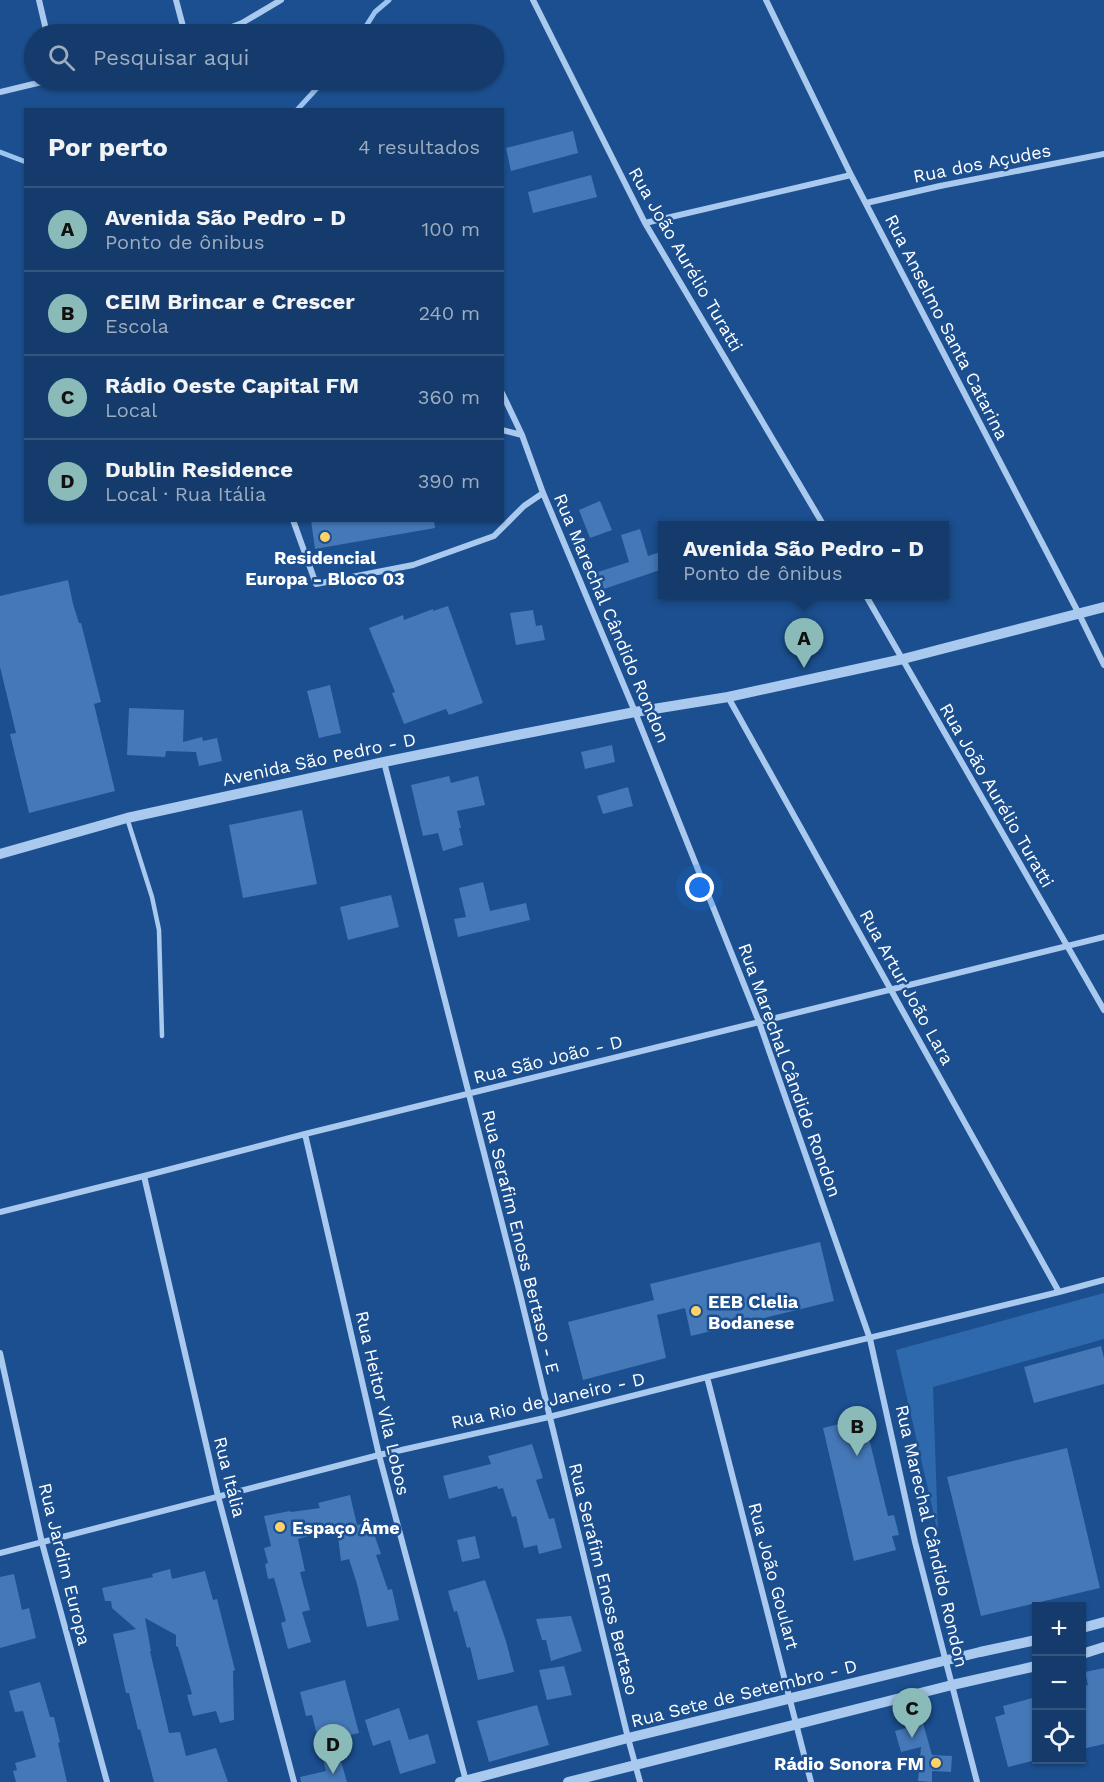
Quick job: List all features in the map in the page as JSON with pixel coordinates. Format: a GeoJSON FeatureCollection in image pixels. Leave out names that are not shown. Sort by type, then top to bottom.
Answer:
{"type":"FeatureCollection","features":[{"type":"Feature","properties":{"kind":"street"},"geometry":{"type":"LineString","coordinates":[[39,0],[45,24]]}},
{"type":"Feature","properties":{"kind":"street"},"geometry":{"type":"LineString","coordinates":[[176,0],[182,24]]}},
{"type":"Feature","properties":{"kind":"street"},"geometry":{"type":"LineString","coordinates":[[239,24],[280,0]]}},
{"type":"Feature","properties":{"kind":"street","name":"Rua João Aurélio Turatti"},"geometry":{"type":"LineString","coordinates":[[533,0],[645,223],[822,521]]}},
{"type":"Feature","properties":{"kind":"street","name":"Rua Anselmo Santa Catarina"},"geometry":{"type":"LineString","coordinates":[[766,0],[851,176],[1080,614],[1104,665]]}},
{"type":"Feature","properties":{"kind":"street"},"geometry":{"type":"LineString","coordinates":[[0,92],[24,86]]}},
{"type":"Feature","properties":{"kind":"street","name":"Rua dos Açudes"},"geometry":{"type":"LineString","coordinates":[[866,203],[1104,154]]}},
{"type":"Feature","properties":{"kind":"street"},"geometry":{"type":"LineString","coordinates":[[645,223],[851,176]]}},
{"type":"Feature","properties":{"kind":"street","name":"Rua Marechal Cândido Rondon"},"geometry":{"type":"LineString","coordinates":[[504,397],[522,435],[543,493],[635,712],[759,1022],[870,1339],[915,1542],[977,1782]]}},
{"type":"Feature","properties":{"kind":"street"},"geometry":{"type":"LineString","coordinates":[[504,430],[522,435]]}},
{"type":"Feature","properties":{"kind":"street"},"geometry":{"type":"LineString","coordinates":[[294,522],[316,584],[413,565],[494,536],[524,506],[543,493]]}},
{"type":"Feature","properties":{"kind":"street","name":"Rua João Aurélio Turatti"},"geometry":{"type":"LineString","coordinates":[[868,599],[1104,1010]]}},
{"type":"Feature","properties":{"kind":"street","name":"Avenida São Pedro - D"},"geometry":{"type":"LineString","coordinates":[[0,854],[127,818],[384,762],[635,712],[728,697],[903,659],[1104,607]]}},
{"type":"Feature","properties":{"kind":"street","name":"Rua Artur João Lara"},"geometry":{"type":"LineString","coordinates":[[728,697],[1059,1292]]}},
{"type":"Feature","properties":{"kind":"street","name":"Rua Serafim Enoss Bertaso - E"},"geometry":{"type":"LineString","coordinates":[[384,762],[549,1417]]}},
{"type":"Feature","properties":{"kind":"street","name":"Rua São João - D"},"geometry":{"type":"LineString","coordinates":[[0,1212],[305,1134],[1104,938]]}},
{"type":"Feature","properties":{"kind":"street","name":"Rua Heitor Vila Lobos"},"geometry":{"type":"LineString","coordinates":[[305,1134],[379,1455],[464,1782]]}},
{"type":"Feature","properties":{"kind":"street","name":"Rua Itália"},"geometry":{"type":"LineString","coordinates":[[144,1176],[218,1496],[294,1782]]}},
{"type":"Feature","properties":{"kind":"street","name":"Rua Rio de Janeiro - D"},"geometry":{"type":"LineString","coordinates":[[0,1553],[379,1455],[549,1417],[1104,1280]]}},
{"type":"Feature","properties":{"kind":"street","name":"Rua Jardim Europa"},"geometry":{"type":"LineString","coordinates":[[0,1353],[42,1543],[107,1782]]}},
{"type":"Feature","properties":{"kind":"street","name":"Rua João Goulart"},"geometry":{"type":"LineString","coordinates":[[706,1377],[811,1782]]}},
{"type":"Feature","properties":{"kind":"street","name":"Rua Serafim Enoss Bertaso"},"geometry":{"type":"LineString","coordinates":[[549,1417],[640,1782]]}},
{"type":"Feature","properties":{"kind":"street"},"geometry":{"type":"LineString","coordinates":[[1086,1627],[1104,1622]]}},
{"type":"Feature","properties":{"kind":"street","name":"Rua Sete de Setembro - D"},"geometry":{"type":"LineString","coordinates":[[464,1782],[628,1738],[1032,1641]]}},
{"type":"Feature","properties":{"kind":"street"},"geometry":{"type":"LineString","coordinates":[[1086,1653],[1104,1647]]}},
{"type":"Feature","properties":{"kind":"street"},"geometry":{"type":"LineString","coordinates":[[568,1782],[1032,1667]]}},
{"type":"Feature","properties":{"kind":"lane"},"geometry":{"type":"LineString","coordinates":[[127,818],[152,897],[159,930],[162,1036]]}},
{"type":"Feature","properties":{"kind":"shaded area"},"geometry":{"type":"Polygon","coordinates":[[[1104,1293],[1104,1339],[933,1387],[938,1533],[896,1350],[1104,1293]]]}},
{"type":"Feature","properties":{"kind":"building"},"geometry":{"type":"Polygon","coordinates":[[[573,131],[578,153],[511,171],[506,148],[573,131]]]}},
{"type":"Feature","properties":{"kind":"building"},"geometry":{"type":"Polygon","coordinates":[[[591,175],[597,197],[533,213],[528,192],[591,175]]]}},
{"type":"Feature","properties":{"kind":"building"},"geometry":{"type":"Polygon","coordinates":[[[600,501],[612,530],[590,538],[579,510],[600,501]]]}},
{"type":"Feature","properties":{"kind":"building"},"geometry":{"type":"Polygon","coordinates":[[[311,522],[434,522],[435,528],[315,549],[311,522]]]}},
{"type":"Feature","properties":{"kind":"building"},"geometry":{"type":"Polygon","coordinates":[[[640,529],[648,556],[658,553],[658,571],[604,589],[598,572],[629,562],[621,535],[640,529]]]}},
{"type":"Feature","properties":{"kind":"building"},"geometry":{"type":"Polygon","coordinates":[[[68,580],[101,702],[94,704],[115,791],[29,813],[10,734],[16,733],[0,667],[0,596],[68,580]]]}},
{"type":"Feature","properties":{"kind":"building"},"geometry":{"type":"Polygon","coordinates":[[[448,606],[483,703],[449,715],[446,709],[404,724],[392,693],[395,692],[369,628],[403,615],[404,620],[448,606]]]}},
{"type":"Feature","properties":{"kind":"building"},"geometry":{"type":"Polygon","coordinates":[[[533,610],[536,626],[542,625],[545,640],[516,645],[510,613],[533,610]]]}},
{"type":"Feature","properties":{"kind":"building"},"geometry":{"type":"Polygon","coordinates":[[[330,685],[341,733],[319,738],[307,691],[330,685]]]}},
{"type":"Feature","properties":{"kind":"building"},"geometry":{"type":"Polygon","coordinates":[[[129,708],[184,710],[183,742],[202,737],[203,741],[217,738],[222,761],[199,766],[196,752],[166,751],[165,757],[127,755],[129,708]]]}},
{"type":"Feature","properties":{"kind":"building"},"geometry":{"type":"Polygon","coordinates":[[[612,745],[615,762],[585,769],[581,752],[612,745]]]}},
{"type":"Feature","properties":{"kind":"building"},"geometry":{"type":"Polygon","coordinates":[[[449,776],[451,783],[478,776],[485,805],[457,811],[463,845],[443,851],[438,833],[423,836],[411,785],[449,776]]]}},
{"type":"Feature","properties":{"kind":"building"},"geometry":{"type":"Polygon","coordinates":[[[628,787],[633,806],[603,814],[597,796],[628,787]]]}},
{"type":"Feature","properties":{"kind":"building"},"geometry":{"type":"Polygon","coordinates":[[[302,810],[317,884],[243,898],[229,825],[302,810]]]}},
{"type":"Feature","properties":{"kind":"building"},"geometry":{"type":"Polygon","coordinates":[[[483,882],[490,911],[526,903],[530,920],[458,937],[454,919],[466,917],[459,888],[483,882]]]}},
{"type":"Feature","properties":{"kind":"building"},"geometry":{"type":"Polygon","coordinates":[[[391,895],[399,927],[348,940],[340,907],[391,895]]]}},
{"type":"Feature","properties":{"kind":"building"},"geometry":{"type":"Polygon","coordinates":[[[820,1242],[834,1301],[691,1336],[685,1308],[657,1315],[666,1358],[583,1380],[568,1322],[654,1300],[650,1284],[820,1242]]]}},
{"type":"Feature","properties":{"kind":"building"},"geometry":{"type":"Polygon","coordinates":[[[1101,1346],[1104,1358],[1104,1384],[1034,1403],[1024,1367],[1101,1346]]]}},
{"type":"Feature","properties":{"kind":"building"},"geometry":{"type":"Polygon","coordinates":[[[864,1418],[888,1516],[894,1515],[899,1535],[892,1536],[896,1550],[854,1561],[823,1428],[864,1418]]]}},
{"type":"Feature","properties":{"kind":"building"},"geometry":{"type":"Polygon","coordinates":[[[532,1444],[543,1478],[536,1480],[549,1519],[554,1518],[562,1548],[539,1554],[537,1545],[524,1548],[516,1516],[512,1517],[503,1488],[498,1489],[497,1486],[449,1499],[443,1476],[491,1464],[488,1456],[532,1444]]]}},
{"type":"Feature","properties":{"kind":"building"},"geometry":{"type":"Polygon","coordinates":[[[1067,1448],[1100,1588],[1032,1602],[1032,1604],[981,1616],[947,1477],[1067,1448]]]}},
{"type":"Feature","properties":{"kind":"building"},"geometry":{"type":"Polygon","coordinates":[[[350,1495],[357,1525],[370,1522],[381,1554],[376,1555],[388,1590],[392,1589],[399,1620],[367,1627],[349,1559],[341,1561],[337,1528],[298,1539],[305,1571],[300,1572],[310,1610],[302,1612],[311,1642],[288,1649],[281,1623],[286,1621],[274,1578],[268,1579],[265,1564],[268,1563],[264,1548],[271,1546],[264,1516],[320,1508],[318,1503],[350,1495]]]}},
{"type":"Feature","properties":{"kind":"building"},"geometry":{"type":"Polygon","coordinates":[[[475,1536],[480,1558],[462,1562],[457,1540],[475,1536]]]}},
{"type":"Feature","properties":{"kind":"building"},"geometry":{"type":"Polygon","coordinates":[[[170,1569],[172,1579],[205,1571],[213,1600],[217,1599],[235,1670],[233,1671],[234,1720],[220,1723],[216,1711],[193,1716],[187,1695],[192,1694],[176,1646],[176,1635],[145,1618],[150,1651],[169,1733],[180,1732],[186,1756],[216,1748],[228,1782],[154,1782],[129,1693],[126,1693],[113,1634],[136,1629],[112,1608],[111,1601],[105,1601],[102,1588],[153,1577],[152,1574],[170,1569]]]}},
{"type":"Feature","properties":{"kind":"building"},"geometry":{"type":"Polygon","coordinates":[[[14,1574],[22,1610],[29,1608],[36,1638],[0,1648],[0,1577],[14,1574]]]}},
{"type":"Feature","properties":{"kind":"building"},"geometry":{"type":"Polygon","coordinates":[[[485,1580],[514,1672],[478,1680],[470,1647],[467,1648],[457,1611],[454,1612],[448,1591],[485,1580]]]}},
{"type":"Feature","properties":{"kind":"building"},"geometry":{"type":"Polygon","coordinates":[[[571,1616],[582,1651],[551,1661],[546,1640],[542,1640],[536,1619],[571,1616]]]}},
{"type":"Feature","properties":{"kind":"building"},"geometry":{"type":"Polygon","coordinates":[[[564,1666],[572,1695],[547,1700],[539,1670],[564,1666]]]}},
{"type":"Feature","properties":{"kind":"building"},"geometry":{"type":"Polygon","coordinates":[[[1104,1668],[1104,1744],[1086,1748],[1086,1685],[1088,1685],[1086,1672],[1104,1668]]]}},
{"type":"Feature","properties":{"kind":"building"},"geometry":{"type":"Polygon","coordinates":[[[345,1680],[359,1733],[342,1737],[345,1750],[338,1751],[347,1782],[301,1782],[300,1777],[326,1771],[312,1715],[306,1716],[300,1692],[345,1680]]]}},
{"type":"Feature","properties":{"kind":"building"},"geometry":{"type":"Polygon","coordinates":[[[40,1682],[50,1717],[54,1717],[67,1782],[16,1782],[13,1771],[17,1770],[15,1763],[36,1757],[23,1711],[15,1712],[9,1691],[40,1682]]]}},
{"type":"Feature","properties":{"kind":"building"},"geometry":{"type":"Polygon","coordinates":[[[1032,1698],[1032,1761],[1008,1767],[995,1717],[1005,1714],[1003,1706],[1032,1698]]]}},
{"type":"Feature","properties":{"kind":"building"},"geometry":{"type":"Polygon","coordinates":[[[537,1705],[549,1745],[489,1762],[477,1721],[537,1705]]]}},
{"type":"Feature","properties":{"kind":"building"},"geometry":{"type":"Polygon","coordinates":[[[399,1708],[409,1740],[428,1734],[436,1763],[400,1774],[390,1740],[373,1746],[365,1720],[399,1708]]]}},
{"type":"Feature","properties":{"kind":"building"},"geometry":{"type":"Polygon","coordinates":[[[923,1723],[932,1755],[952,1756],[951,1772],[932,1771],[932,1782],[918,1781],[921,1747],[901,1752],[895,1731],[923,1723]]]}},
{"type":"Feature","properties":{"kind":"waterway"},"geometry":{"type":"LineString","coordinates":[[367,24],[375,12],[389,0]]}},
{"type":"Feature","properties":{"kind":"waterway"},"geometry":{"type":"LineString","coordinates":[[299,108],[315,90]]}},
{"type":"Feature","properties":{"kind":"waterway"},"geometry":{"type":"LineString","coordinates":[[0,152],[24,161]]}},
{"type":"Feature","properties":{"kind":"place","name":"Residencial Europa - Bloco 03"},"geometry":{"type":"Point","coordinates":[325,537]}},
{"type":"Feature","properties":{"kind":"place","name":"Avenida São Pedro - D"},"geometry":{"type":"Point","coordinates":[804,668]}},
{"type":"Feature","properties":{"kind":"place","name":"EEB Clelia Bodanese"},"geometry":{"type":"Point","coordinates":[696,1311]}},
{"type":"Feature","properties":{"kind":"place","name":"CEIM Brincar e Crescer"},"geometry":{"type":"Point","coordinates":[857,1456]}},
{"type":"Feature","properties":{"kind":"place","name":"Espaço Âme"},"geometry":{"type":"Point","coordinates":[280,1527]}},
{"type":"Feature","properties":{"kind":"place","name":"Rádio Oeste Capital FM"},"geometry":{"type":"Point","coordinates":[912,1738]}},
{"type":"Feature","properties":{"kind":"place","name":"Rádio Sonora FM"},"geometry":{"type":"Point","coordinates":[936,1763]}},
{"type":"Feature","properties":{"kind":"place","name":"Dublin Residence"},"geometry":{"type":"Point","coordinates":[333,1774]}}]}
